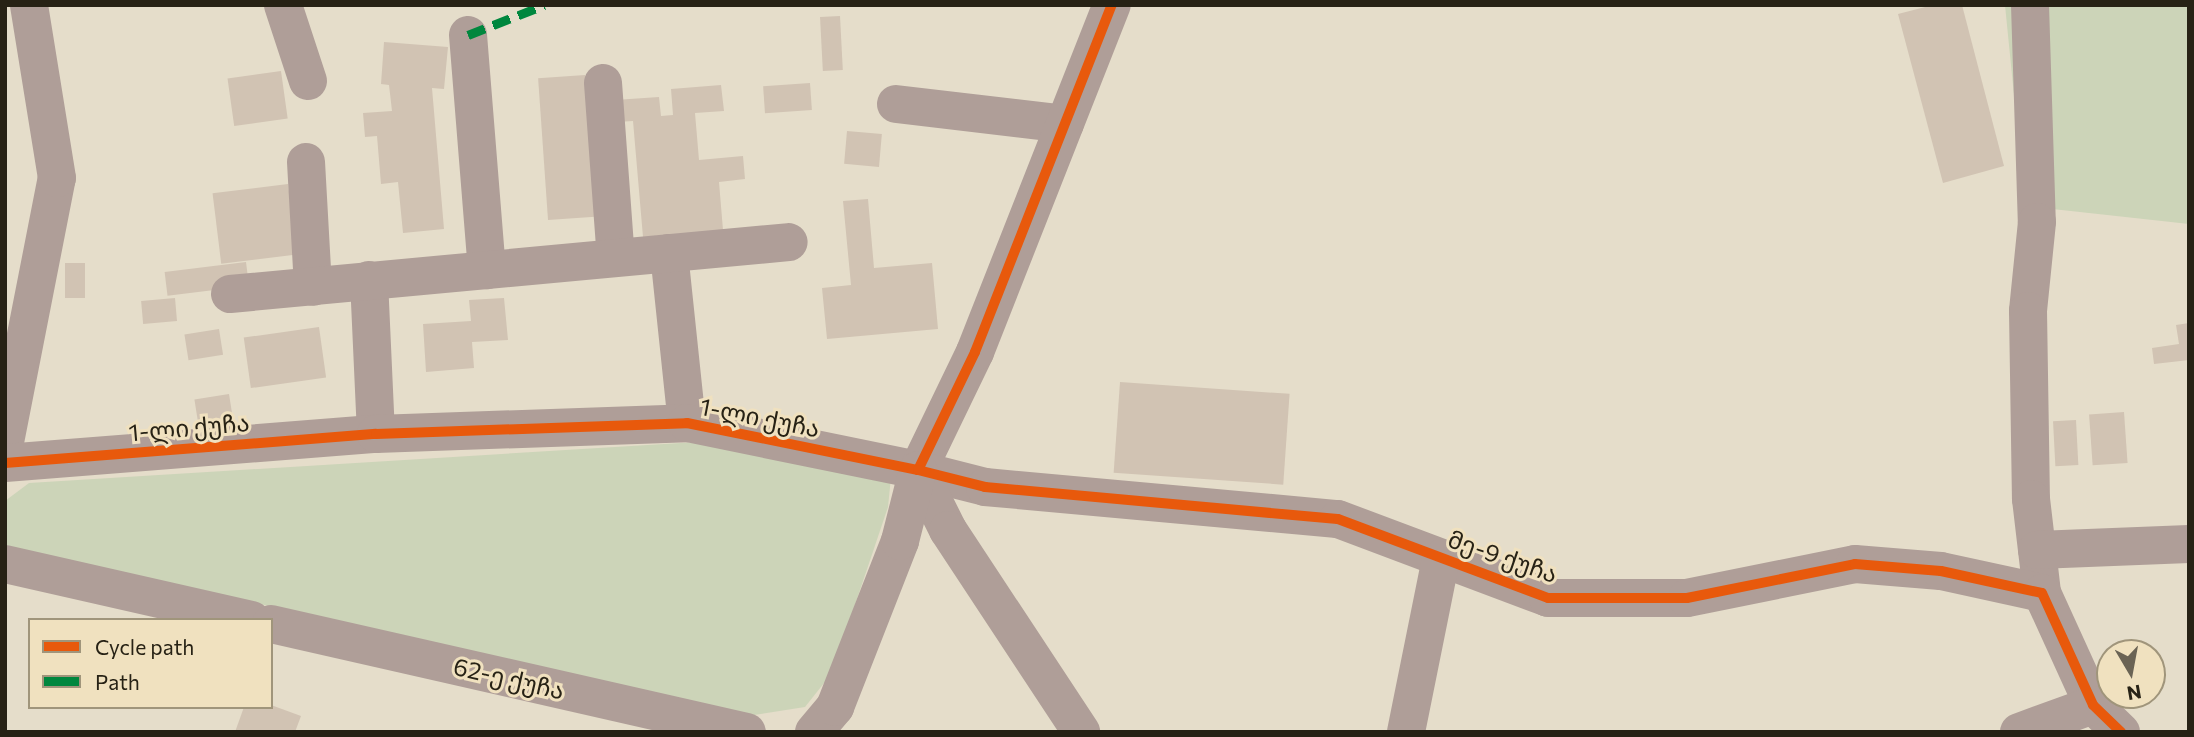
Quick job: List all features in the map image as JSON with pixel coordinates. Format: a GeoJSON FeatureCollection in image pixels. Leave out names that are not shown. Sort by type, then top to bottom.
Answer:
{"type":"FeatureCollection","features":[{"type":"Feature","properties":{"kind":"street"},"geometry":{"type":"LineString","coordinates":[[5,442],[57,178],[29,5]]}},
{"type":"Feature","properties":{"kind":"street"},"geometry":{"type":"LineString","coordinates":[[283,5],[308,81]]}},
{"type":"Feature","properties":{"kind":"street"},"geometry":{"type":"LineString","coordinates":[[814,732],[840,694],[900,541],[918,470],[975,352],[1112,5]]}},
{"type":"Feature","properties":{"kind":"street"},"geometry":{"type":"LineString","coordinates":[[2030,5],[2037,222],[2028,311],[2037,550],[2042,593],[2092,705],[2121,732]]}},
{"type":"Feature","properties":{"kind":"street"},"geometry":{"type":"LineString","coordinates":[[468,35],[486,270]]}},
{"type":"Feature","properties":{"kind":"street"},"geometry":{"type":"LineString","coordinates":[[603,83],[616,258]]}},
{"type":"Feature","properties":{"kind":"street"},"geometry":{"type":"LineString","coordinates":[[896,104],[1065,124]]}},
{"type":"Feature","properties":{"kind":"street"},"geometry":{"type":"LineString","coordinates":[[306,162],[313,287]]}},
{"type":"Feature","properties":{"kind":"street"},"geometry":{"type":"LineString","coordinates":[[230,294],[789,242]]}},
{"type":"Feature","properties":{"kind":"street"},"geometry":{"type":"LineString","coordinates":[[669,253],[687,423]]}},
{"type":"Feature","properties":{"kind":"street"},"geometry":{"type":"LineString","coordinates":[[369,280],[376,434]]}},
{"type":"Feature","properties":{"kind":"street","name":"1-ლი ქუჩა"},"geometry":{"type":"LineString","coordinates":[[5,463],[376,434],[687,423],[918,470]]}},
{"type":"Feature","properties":{"kind":"street"},"geometry":{"type":"LineString","coordinates":[[918,470],[948,530],[1082,732]]}},
{"type":"Feature","properties":{"kind":"street","name":"მე-9 ქუჩა"},"geometry":{"type":"LineString","coordinates":[[918,470],[985,487],[1338,519],[1548,598],[1687,598],[1855,564],[1941,571],[2042,593]]}},
{"type":"Feature","properties":{"kind":"street"},"geometry":{"type":"LineString","coordinates":[[2037,550],[2189,544]]}},
{"type":"Feature","properties":{"kind":"street"},"geometry":{"type":"LineString","coordinates":[[1406,732],[1441,558]]}},
{"type":"Feature","properties":{"kind":"street"},"geometry":{"type":"LineString","coordinates":[[5,564],[243,618]]}},
{"type":"Feature","properties":{"kind":"street","name":"62-ე ქუჩა"},"geometry":{"type":"LineString","coordinates":[[273,624],[747,732]]}},
{"type":"Feature","properties":{"kind":"street"},"geometry":{"type":"LineString","coordinates":[[2019,732],[2092,705]]}},
{"type":"Feature","properties":{"kind":"green space"},"geometry":{"type":"Polygon","coordinates":[[[2005,5],[2189,5],[2189,224],[2025,206],[2005,5]]]}},
{"type":"Feature","properties":{"kind":"green space"},"geometry":{"type":"Polygon","coordinates":[[[697,442],[891,477],[888,507],[832,673],[805,707],[754,715],[5,547],[5,501],[29,483],[697,442]]]}},
{"type":"Feature","properties":{"kind":"building"},"geometry":{"type":"Polygon","coordinates":[[[1933,5],[1962,5],[2004,166],[1943,183],[1898,14],[1933,5]]]}},
{"type":"Feature","properties":{"kind":"building"},"geometry":{"type":"Polygon","coordinates":[[[840,16],[843,70],[823,71],[820,17],[840,16]]]}},
{"type":"Feature","properties":{"kind":"building"},"geometry":{"type":"Polygon","coordinates":[[[384,42],[448,47],[444,89],[432,88],[444,229],[403,233],[398,182],[381,184],[377,136],[365,137],[363,113],[392,111],[389,85],[381,84],[384,42]]]}},
{"type":"Feature","properties":{"kind":"building"},"geometry":{"type":"Polygon","coordinates":[[[281,71],[288,119],[234,126],[228,79],[281,71]]]}},
{"type":"Feature","properties":{"kind":"building"},"geometry":{"type":"Polygon","coordinates":[[[585,75],[595,217],[548,220],[538,78],[585,75]]]}},
{"type":"Feature","properties":{"kind":"building"},"geometry":{"type":"Polygon","coordinates":[[[810,83],[812,110],[765,113],[763,86],[810,83]]]}},
{"type":"Feature","properties":{"kind":"building"},"geometry":{"type":"Polygon","coordinates":[[[721,85],[724,111],[695,113],[699,160],[743,156],[745,179],[719,182],[723,230],[643,237],[633,121],[617,122],[615,100],[659,97],[661,116],[673,115],[671,89],[721,85]]]}},
{"type":"Feature","properties":{"kind":"building"},"geometry":{"type":"Polygon","coordinates":[[[847,131],[882,134],[879,167],[844,164],[847,131]]]}},
{"type":"Feature","properties":{"kind":"building"},"geometry":{"type":"Polygon","coordinates":[[[288,184],[297,254],[221,264],[213,193],[288,184]]]}},
{"type":"Feature","properties":{"kind":"building"},"geometry":{"type":"Polygon","coordinates":[[[868,199],[874,268],[932,263],[938,329],[827,339],[822,288],[851,285],[843,201],[868,199]]]}},
{"type":"Feature","properties":{"kind":"building"},"geometry":{"type":"Polygon","coordinates":[[[246,262],[249,286],[168,296],[165,272],[246,262]]]}},
{"type":"Feature","properties":{"kind":"building"},"geometry":{"type":"Polygon","coordinates":[[[65,263],[85,263],[85,298],[65,298],[65,263]]]}},
{"type":"Feature","properties":{"kind":"building"},"geometry":{"type":"Polygon","coordinates":[[[175,298],[177,321],[143,324],[141,301],[175,298]]]}},
{"type":"Feature","properties":{"kind":"building"},"geometry":{"type":"Polygon","coordinates":[[[504,298],[508,340],[472,342],[474,368],[426,372],[423,324],[471,321],[469,300],[504,298]]]}},
{"type":"Feature","properties":{"kind":"building"},"geometry":{"type":"Polygon","coordinates":[[[2189,323],[2189,360],[2154,364],[2152,348],[2179,344],[2176,325],[2189,323]]]}},
{"type":"Feature","properties":{"kind":"building"},"geometry":{"type":"Polygon","coordinates":[[[319,327],[326,378],[251,388],[244,338],[319,327]]]}},
{"type":"Feature","properties":{"kind":"building"},"geometry":{"type":"Polygon","coordinates":[[[219,329],[223,355],[188,360],[184,334],[219,329]]]}},
{"type":"Feature","properties":{"kind":"building"},"geometry":{"type":"Polygon","coordinates":[[[1120,382],[1290,394],[1283,485],[1114,473],[1120,382]]]}},
{"type":"Feature","properties":{"kind":"building"},"geometry":{"type":"Polygon","coordinates":[[[229,394],[233,419],[198,424],[194,399],[229,394]]]}},
{"type":"Feature","properties":{"kind":"building"},"geometry":{"type":"Polygon","coordinates":[[[2124,412],[2128,463],[2093,465],[2089,414],[2124,412]]]}},
{"type":"Feature","properties":{"kind":"building"},"geometry":{"type":"Polygon","coordinates":[[[2076,420],[2078,465],[2055,466],[2053,421],[2076,420]]]}},
{"type":"Feature","properties":{"kind":"building"},"geometry":{"type":"Polygon","coordinates":[[[273,706],[301,716],[295,732],[235,732],[243,709],[273,709],[273,706]]]}},
{"type":"Feature","properties":{"kind":"marked path"},"geometry":{"type":"LineString","coordinates":[[468,35],[544,5]]}},
{"type":"Feature","properties":{"kind":"cycle path"},"geometry":{"type":"LineString","coordinates":[[5,463],[376,434],[687,423],[918,470],[975,352],[1112,5]]}},
{"type":"Feature","properties":{"kind":"cycle path"},"geometry":{"type":"LineString","coordinates":[[918,470],[985,487],[1338,519],[1548,598],[1687,598],[1855,564],[1941,571],[2042,593],[2093,705],[2121,732]]}}]}
